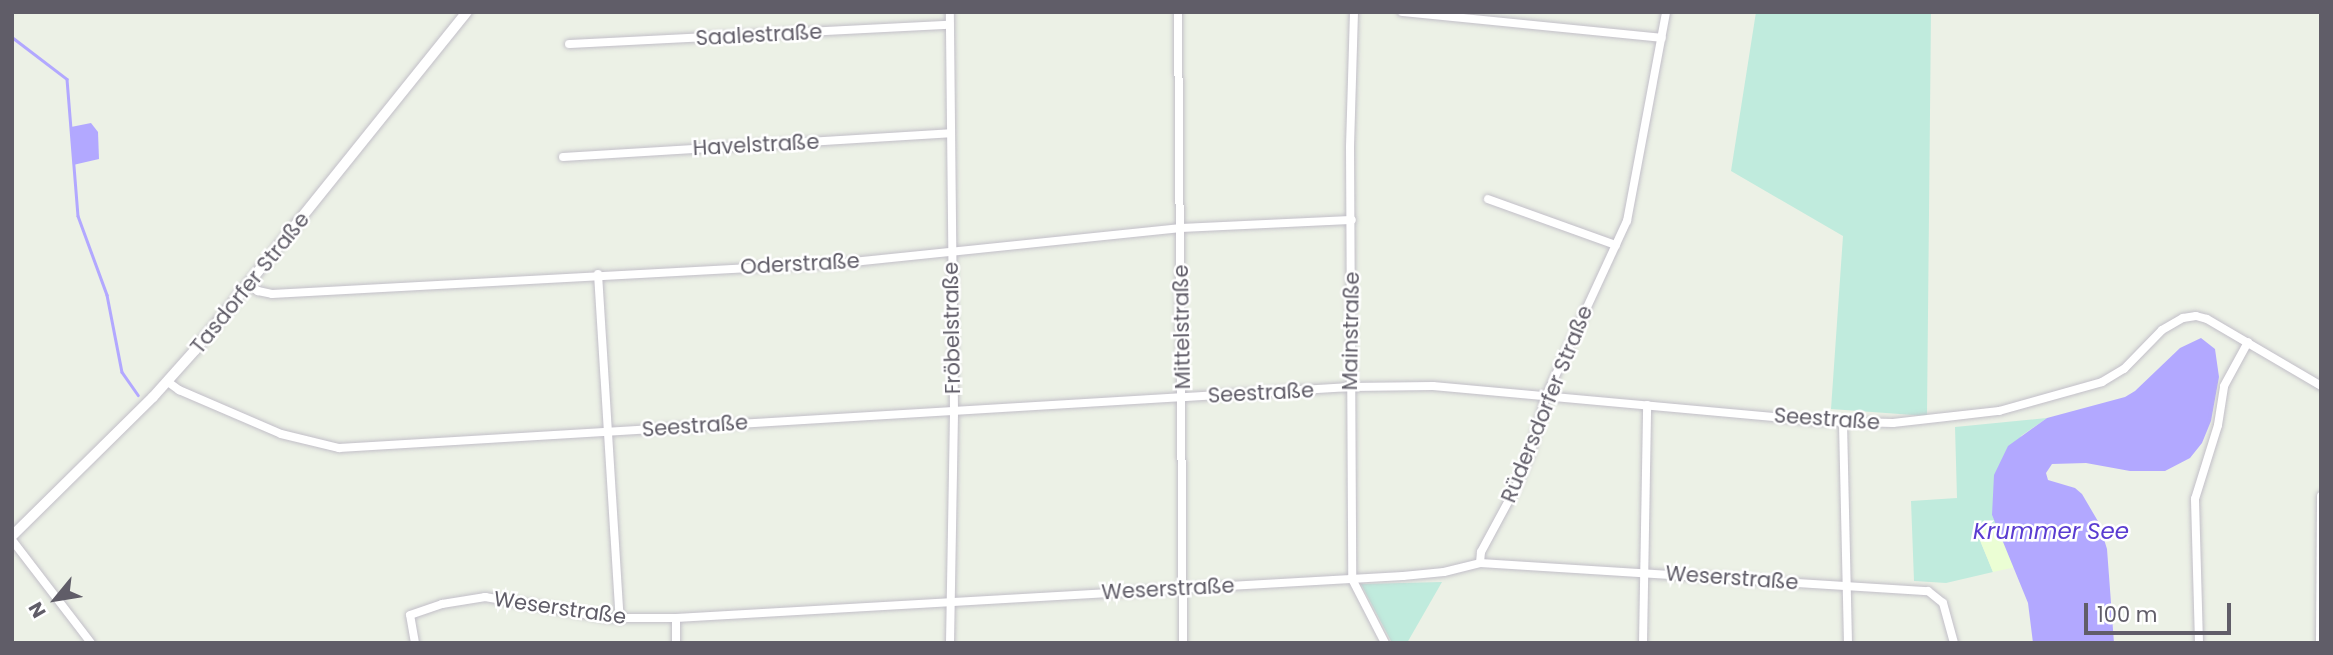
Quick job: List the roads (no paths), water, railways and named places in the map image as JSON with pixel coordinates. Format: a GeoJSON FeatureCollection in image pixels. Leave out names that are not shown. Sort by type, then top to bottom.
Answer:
{"type":"FeatureCollection","features":[{"type":"Feature","properties":{"kind":"main road","name":"Tasdorfer Straße"},"geometry":{"type":"LineString","coordinates":[[12,538],[168,382],[467,12]]}},
{"type":"Feature","properties":{"kind":"street","name":"Fröbelstraße"},"geometry":{"type":"LineString","coordinates":[[950,12],[954,411],[950,643]]}},
{"type":"Feature","properties":{"kind":"street","name":"Mittelstraße"},"geometry":{"type":"LineString","coordinates":[[1178,12],[1183,643]]}},
{"type":"Feature","properties":{"kind":"street","name":"Mainstraße"},"geometry":{"type":"LineString","coordinates":[[1354,12],[1350,147],[1352,579],[1385,643]]}},
{"type":"Feature","properties":{"kind":"street"},"geometry":{"type":"LineString","coordinates":[[1402,12],[1662,38]]}},
{"type":"Feature","properties":{"kind":"street","name":"Rüdersdorfer Straße"},"geometry":{"type":"LineString","coordinates":[[1480,563],[1481,552],[1515,489],[1530,454],[1546,396],[1631,209],[1666,12]]}},
{"type":"Feature","properties":{"kind":"street","name":"Saalestraße"},"geometry":{"type":"LineString","coordinates":[[569,44],[950,25]]}},
{"type":"Feature","properties":{"kind":"street","name":"Havelstraße"},"geometry":{"type":"LineString","coordinates":[[563,157],[950,133]]}},
{"type":"Feature","properties":{"kind":"street"},"geometry":{"type":"LineString","coordinates":[[1488,199],[1616,245]]}},
{"type":"Feature","properties":{"kind":"street","name":"Oderstraße"},"geometry":{"type":"LineString","coordinates":[[249,285],[258,291],[272,294],[598,274],[843,263],[1181,228],[1352,220]]}},
{"type":"Feature","properties":{"kind":"street"},"geometry":{"type":"LineString","coordinates":[[598,274],[620,619]]}},
{"type":"Feature","properties":{"kind":"street","name":"Seestraße"},"geometry":{"type":"LineString","coordinates":[[168,382],[179,390],[281,434],[340,448],[1350,387],[1433,386],[1843,423],[1893,423],[1999,411],[2102,382],[2124,369],[2162,330],[2183,318],[2207,319],[2321,386]]}},
{"type":"Feature","properties":{"kind":"street"},"geometry":{"type":"LineString","coordinates":[[2199,643],[2195,499],[2199,478],[2218,425],[2224,386],[2248,342]]}},
{"type":"Feature","properties":{"kind":"street"},"geometry":{"type":"LineString","coordinates":[[1643,643],[1647,405]]}},
{"type":"Feature","properties":{"kind":"street"},"geometry":{"type":"LineString","coordinates":[[1843,423],[1848,643]]}},
{"type":"Feature","properties":{"kind":"street"},"geometry":{"type":"LineString","coordinates":[[2320,643],[2321,496]]}},
{"type":"Feature","properties":{"kind":"street"},"geometry":{"type":"LineString","coordinates":[[12,538],[92,643]]}},
{"type":"Feature","properties":{"kind":"street","name":"Weserstraße"},"geometry":{"type":"LineString","coordinates":[[415,643],[410,615],[442,604],[485,597],[620,619],[676,618],[1352,579],[1444,572],[1480,563],[1928,591],[1944,603],[1954,643]]}},
{"type":"Feature","properties":{"kind":"street"},"geometry":{"type":"LineString","coordinates":[[676,618],[676,643]]}},
{"type":"Feature","properties":{"kind":"water"},"geometry":{"type":"Polygon","coordinates":[[[91,123],[98,132],[99,159],[73,165],[71,127],[91,123]]]}},
{"type":"Feature","properties":{"kind":"water","name":"Krummer See"},"geometry":{"type":"Polygon","coordinates":[[[2201,338],[2215,349],[2219,377],[2211,421],[2202,443],[2190,458],[2165,471],[2130,471],[2086,463],[2052,464],[2046,473],[2048,480],[2075,488],[2082,494],[2099,523],[2107,549],[2114,643],[2033,643],[2028,603],[1992,515],[1994,475],[2008,446],[2047,418],[2125,397],[2135,391],[2180,348],[2201,338]]]}},
{"type":"Feature","properties":{"kind":"waterway"},"geometry":{"type":"LineString","coordinates":[[12,37],[67,79],[78,216],[107,295],[122,372],[138,395]]}}]}
